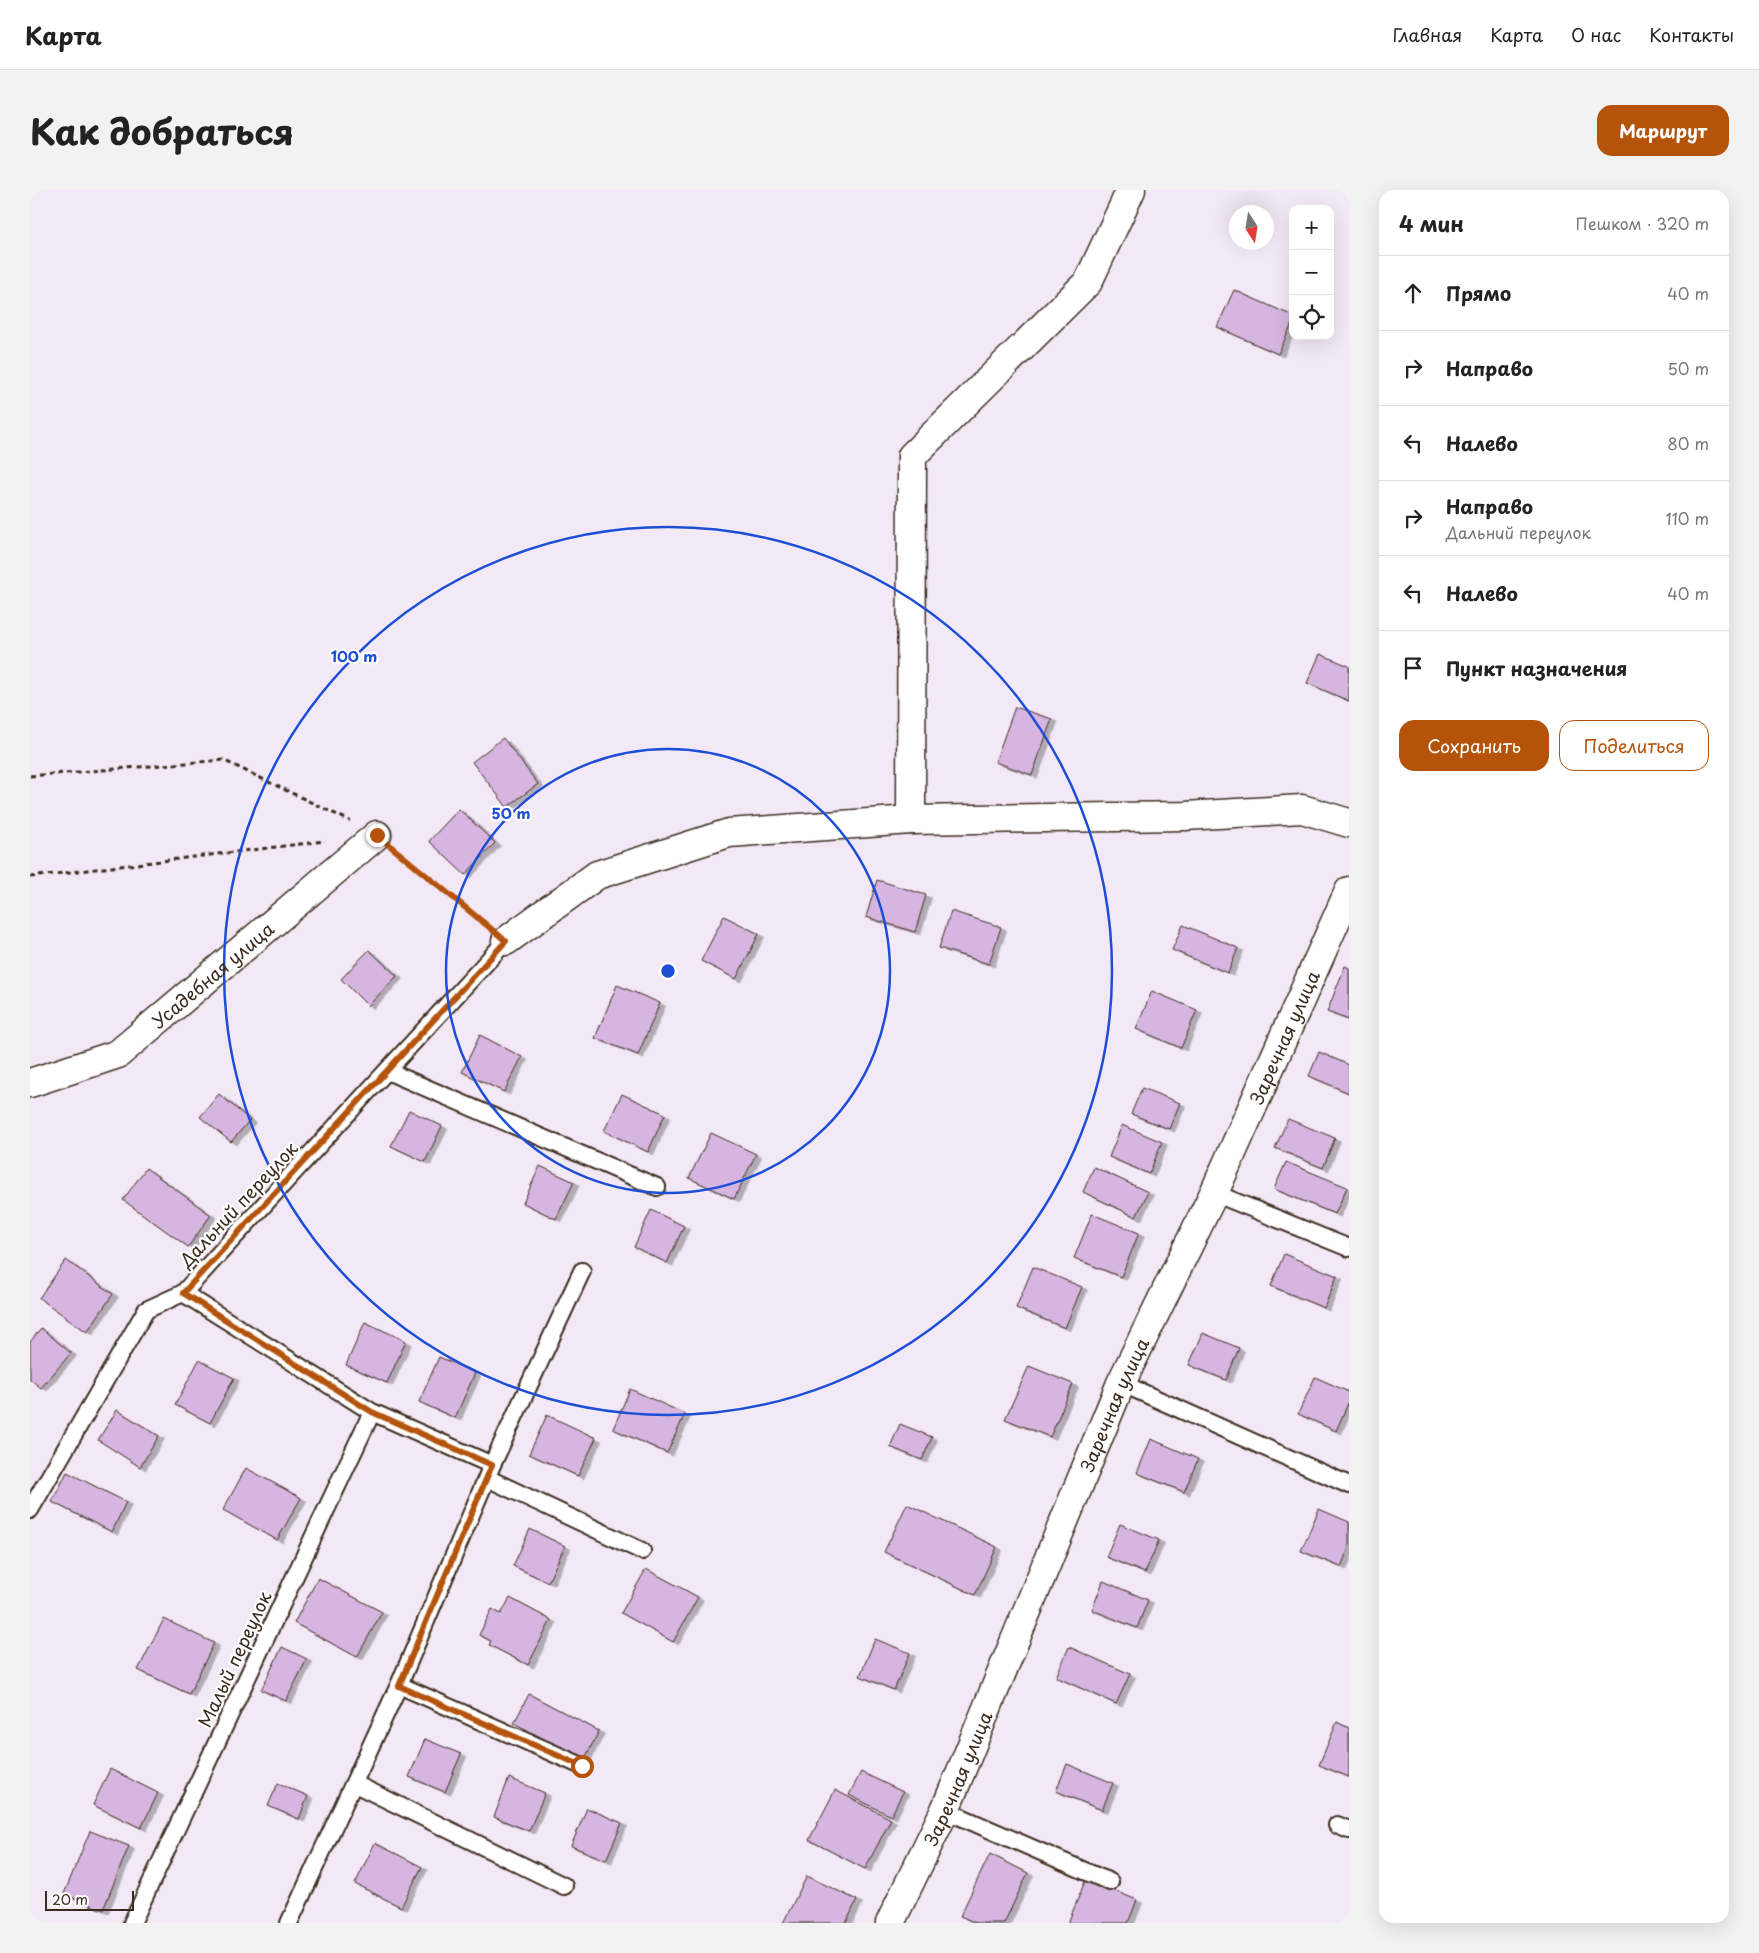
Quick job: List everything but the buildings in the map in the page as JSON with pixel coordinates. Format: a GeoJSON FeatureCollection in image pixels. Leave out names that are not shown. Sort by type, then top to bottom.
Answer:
{"type":"FeatureCollection","features":[{"type":"Feature","properties":{"kind":"street"},"geometry":{"type":"LineString","coordinates":[[911,820],[912,456],[1088,282],[1131,190]]}},
{"type":"Feature","properties":{"kind":"street"},"geometry":{"type":"LineString","coordinates":[[506,941],[597,875],[729,833],[911,820],[1186,816],[1302,810],[1349,823]]}},
{"type":"Feature","properties":{"kind":"street","name":"Усадебная улица"},"geometry":{"type":"LineString","coordinates":[[30,1083],[118,1054],[377,835]]}},
{"type":"Feature","properties":{"kind":"street","name":"Заречная улица"},"geometry":{"type":"LineString","coordinates":[[890,1923],[945,1810],[1121,1383],[1214,1193],[1349,891]]}},
{"type":"Feature","properties":{"kind":"lane","name":"Дальний переулок"},"geometry":{"type":"LineString","coordinates":[[30,1510],[146,1310],[183,1293],[506,941]]}},
{"type":"Feature","properties":{"kind":"lane"},"geometry":{"type":"LineString","coordinates":[[387,1071],[657,1188]]}},
{"type":"Feature","properties":{"kind":"lane"},"geometry":{"type":"LineString","coordinates":[[1214,1193],[1349,1248]]}},
{"type":"Feature","properties":{"kind":"lane"},"geometry":{"type":"LineString","coordinates":[[289,1923],[355,1784],[399,1686],[489,1471],[582,1271]]}},
{"type":"Feature","properties":{"kind":"lane"},"geometry":{"type":"LineString","coordinates":[[183,1293],[372,1412],[642,1551]]}},
{"type":"Feature","properties":{"kind":"lane"},"geometry":{"type":"LineString","coordinates":[[1121,1383],[1349,1485]]}},
{"type":"Feature","properties":{"kind":"lane","name":"Малый переулок"},"geometry":{"type":"LineString","coordinates":[[132,1923],[372,1412]]}},
{"type":"Feature","properties":{"kind":"lane"},"geometry":{"type":"LineString","coordinates":[[399,1686],[582,1766]]}},
{"type":"Feature","properties":{"kind":"lane"},"geometry":{"type":"LineString","coordinates":[[355,1784],[564,1886]]}},
{"type":"Feature","properties":{"kind":"lane"},"geometry":{"type":"LineString","coordinates":[[945,1810],[1110,1882]]}},
{"type":"Feature","properties":{"kind":"path"},"geometry":{"type":"LineString","coordinates":[[30,776],[223,760],[377,835],[506,941]]}},
{"type":"Feature","properties":{"kind":"path"},"geometry":{"type":"LineString","coordinates":[[30,877],[328,841]]}},
{"type":"Feature","properties":{"kind":"route"},"geometry":{"type":"LineString","coordinates":[[377,835],[506,941],[183,1293],[372,1412],[492,1465],[399,1686],[582,1766]]}}]}
